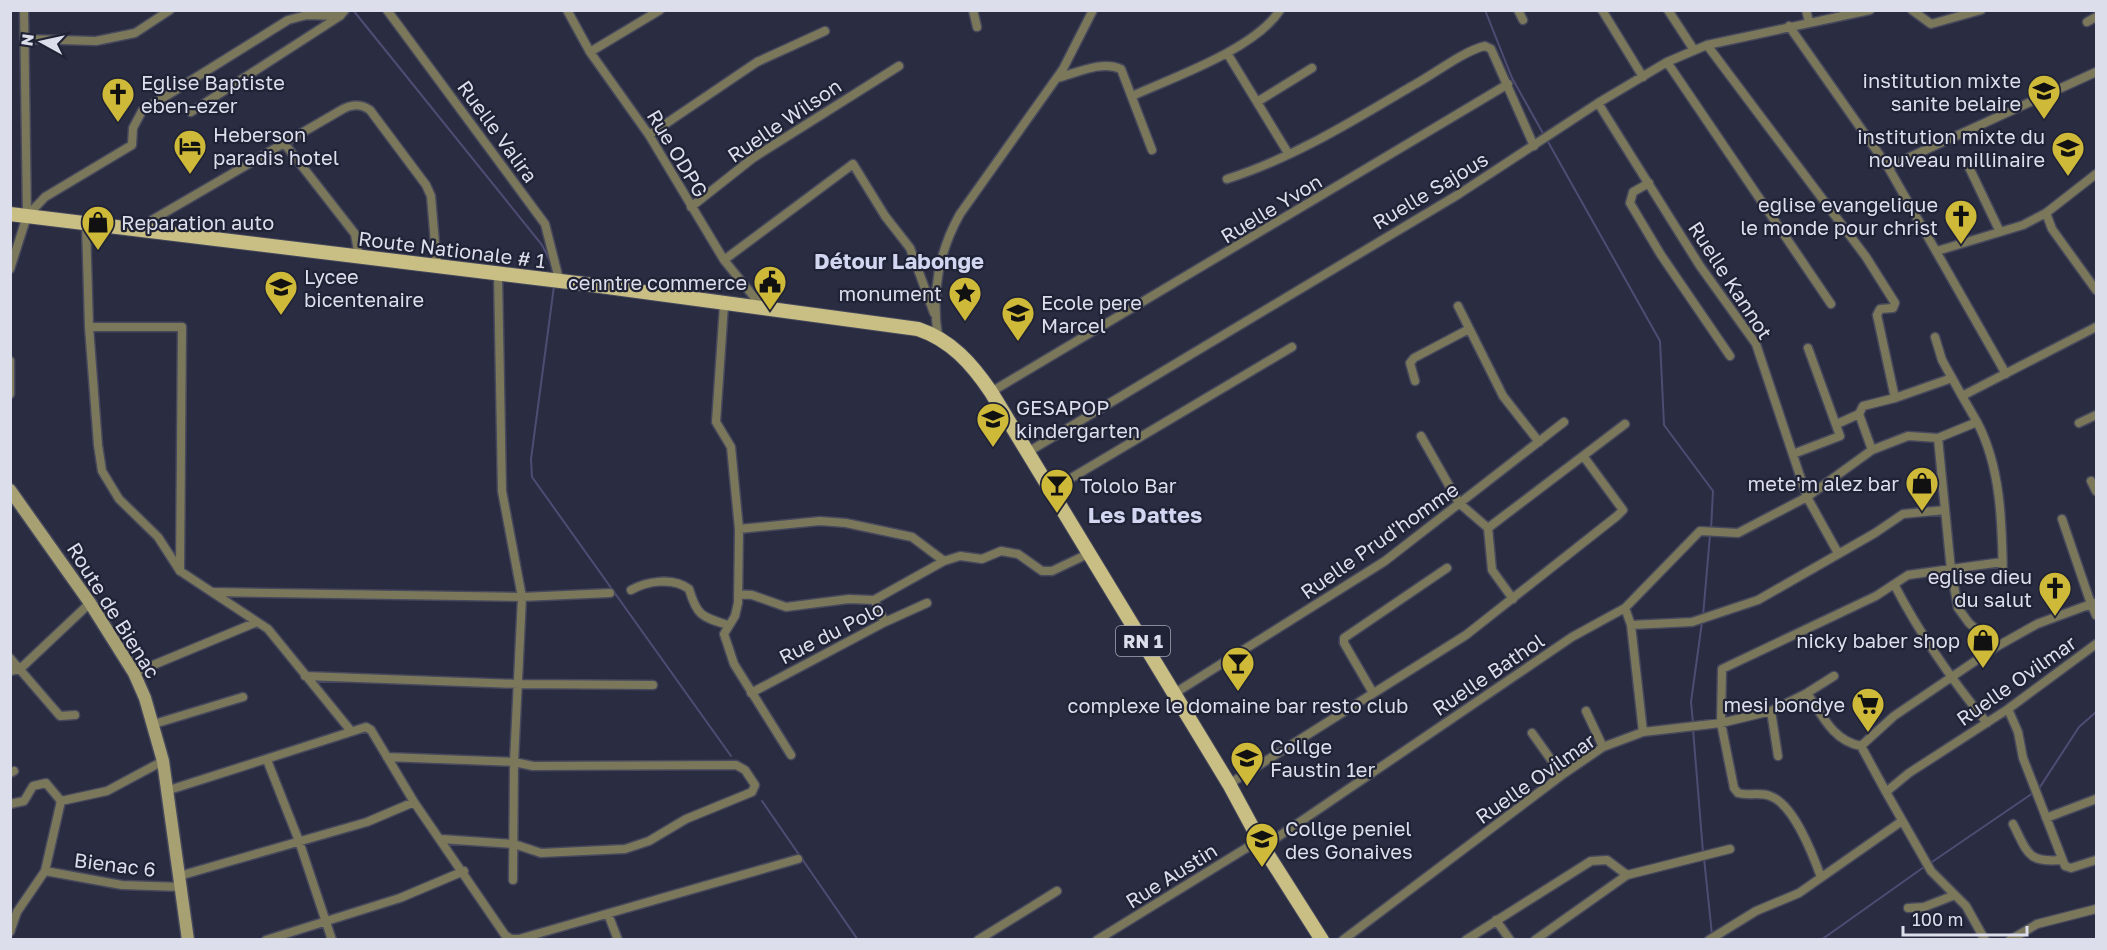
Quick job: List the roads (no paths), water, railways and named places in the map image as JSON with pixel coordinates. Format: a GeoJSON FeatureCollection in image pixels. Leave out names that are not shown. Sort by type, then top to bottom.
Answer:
{"type":"FeatureCollection","features":[{"type":"Feature","properties":{"kind":"main road","name":"Route Nationale # 1"},"geometry":{"type":"LineString","coordinates":[[10,214],[560,283],[585,284],[724,305],[918,329],[938,336],[954,349],[974,367],[991,392]]}},
{"type":"Feature","properties":{"kind":"main road","name":"RN 1"},"geometry":{"type":"LineString","coordinates":[[991,392],[1322,939]]}},
{"type":"Feature","properties":{"kind":"main road","name":"Route de Bienac"},"geometry":{"type":"LineString","coordinates":[[10,490],[90,603],[134,673],[154,724],[163,761],[188,939]]}},
{"type":"Feature","properties":{"kind":"street"},"geometry":{"type":"LineString","coordinates":[[10,269],[27,216],[24,10]]}},
{"type":"Feature","properties":{"kind":"street"},"geometry":{"type":"LineString","coordinates":[[25,39],[96,41],[135,33],[170,10]]}},
{"type":"Feature","properties":{"kind":"street","name":"Ruelle Valira"},"geometry":{"type":"LineString","coordinates":[[387,10],[544,224],[560,283]]}},
{"type":"Feature","properties":{"kind":"street","name":"Rue ODPG"},"geometry":{"type":"LineString","coordinates":[[567,10],[590,52],[649,135],[724,260],[765,310]]}},
{"type":"Feature","properties":{"kind":"street"},"geometry":{"type":"LineString","coordinates":[[590,52],[660,10]]}},
{"type":"Feature","properties":{"kind":"street"},"geometry":{"type":"LineString","coordinates":[[973,10],[977,27]]}},
{"type":"Feature","properties":{"kind":"street"},"geometry":{"type":"LineString","coordinates":[[935,316],[941,257],[949,234],[960,214],[1057,78],[1080,41],[1093,10]]}},
{"type":"Feature","properties":{"kind":"street"},"geometry":{"type":"LineString","coordinates":[[1132,96],[1227,53],[1274,20],[1280,10]]}},
{"type":"Feature","properties":{"kind":"street"},"geometry":{"type":"LineString","coordinates":[[1518,10],[1523,20]]}},
{"type":"Feature","properties":{"kind":"street"},"geometry":{"type":"LineString","coordinates":[[1602,10],[1643,77]]}},
{"type":"Feature","properties":{"kind":"street"},"geometry":{"type":"LineString","coordinates":[[1668,10],[1694,50]]}},
{"type":"Feature","properties":{"kind":"street"},"geometry":{"type":"LineString","coordinates":[[1806,10],[1809,22]]}},
{"type":"Feature","properties":{"kind":"street","name":"Ruelle Sajous"},"geometry":{"type":"LineString","coordinates":[[1028,452],[1534,146],[1598,103],[1667,62],[1707,45],[1870,10]]}},
{"type":"Feature","properties":{"kind":"street"},"geometry":{"type":"LineString","coordinates":[[1912,10],[1931,24],[1981,11]]}},
{"type":"Feature","properties":{"kind":"street"},"geometry":{"type":"LineString","coordinates":[[27,216],[45,197],[132,145],[132,128],[142,111],[288,20],[307,15],[342,13]]}},
{"type":"Feature","properties":{"kind":"street"},"geometry":{"type":"LineString","coordinates":[[191,112],[342,13]]}},
{"type":"Feature","properties":{"kind":"street"},"geometry":{"type":"LineString","coordinates":[[2087,22],[2097,17]]}},
{"type":"Feature","properties":{"kind":"street"},"geometry":{"type":"LineString","coordinates":[[1789,26],[1888,167],[2006,374]]}},
{"type":"Feature","properties":{"kind":"street"},"geometry":{"type":"LineString","coordinates":[[649,135],[757,62],[825,31]]}},
{"type":"Feature","properties":{"kind":"street"},"geometry":{"type":"LineString","coordinates":[[1707,45],[1866,257],[1895,303],[1893,308],[1880,309],[1877,315],[1895,398]]}},
{"type":"Feature","properties":{"kind":"street"},"geometry":{"type":"LineString","coordinates":[[1227,179],[1262,168],[1288,153],[1325,137],[1479,47],[1485,46],[1491,49],[1534,146]]}},
{"type":"Feature","properties":{"kind":"street"},"geometry":{"type":"LineString","coordinates":[[1227,53],[1288,153]]}},
{"type":"Feature","properties":{"kind":"street"},"geometry":{"type":"LineString","coordinates":[[1667,62],[1831,304]]}},
{"type":"Feature","properties":{"kind":"street"},"geometry":{"type":"LineString","coordinates":[[1057,78],[1112,65],[1121,69],[1152,150]]}},
{"type":"Feature","properties":{"kind":"street","name":"Ruelle Wilson"},"geometry":{"type":"LineString","coordinates":[[691,207],[753,158],[899,66]]}},
{"type":"Feature","properties":{"kind":"street"},"geometry":{"type":"LineString","coordinates":[[1257,102],[1312,68]]}},
{"type":"Feature","properties":{"kind":"street"},"geometry":{"type":"LineString","coordinates":[[1888,167],[2097,72]]}},
{"type":"Feature","properties":{"kind":"street","name":"Ruelle Yvon"},"geometry":{"type":"LineString","coordinates":[[991,392],[1508,84]]}},
{"type":"Feature","properties":{"kind":"street","name":"Ruelle Kannot"},"geometry":{"type":"LineString","coordinates":[[1598,103],[1700,266],[1756,344],[1807,497],[1838,554]]}},
{"type":"Feature","properties":{"kind":"street"},"geometry":{"type":"LineString","coordinates":[[147,230],[152,220],[284,143],[349,106],[364,106],[370,110],[426,185],[431,196],[437,267]]}},
{"type":"Feature","properties":{"kind":"street"},"geometry":{"type":"LineString","coordinates":[[284,143],[356,234],[359,257]]}},
{"type":"Feature","properties":{"kind":"street"},"geometry":{"type":"LineString","coordinates":[[1966,161],[2000,232]]}},
{"type":"Feature","properties":{"kind":"street"},"geometry":{"type":"LineString","coordinates":[[724,260],[853,164],[885,216],[910,248],[935,316],[938,336]]}},
{"type":"Feature","properties":{"kind":"street"},"geometry":{"type":"LineString","coordinates":[[1937,251],[2000,232],[2046,213],[2097,174]]}},
{"type":"Feature","properties":{"kind":"street"},"geometry":{"type":"LineString","coordinates":[[1648,183],[1633,192],[1630,203],[1660,255],[1730,356]]}},
{"type":"Feature","properties":{"kind":"street"},"geometry":{"type":"LineString","coordinates":[[2046,213],[2052,229],[2097,290]]}},
{"type":"Feature","properties":{"kind":"street"},"geometry":{"type":"LineString","coordinates":[[86,224],[89,327],[102,471],[119,499],[158,537],[180,571],[257,622],[280,641],[351,731]]}},
{"type":"Feature","properties":{"kind":"street"},"geometry":{"type":"LineString","coordinates":[[498,274],[502,491],[522,597],[514,762],[513,880]]}},
{"type":"Feature","properties":{"kind":"street"},"geometry":{"type":"LineString","coordinates":[[724,305],[716,422],[731,447],[740,529],[735,616],[724,634],[734,664],[791,755]]}},
{"type":"Feature","properties":{"kind":"street"},"geometry":{"type":"LineString","coordinates":[[1458,306],[1503,396],[1539,442]]}},
{"type":"Feature","properties":{"kind":"street"},"geometry":{"type":"LineString","coordinates":[[89,327],[182,327],[180,571]]}},
{"type":"Feature","properties":{"kind":"street"},"geometry":{"type":"LineString","coordinates":[[1962,396],[2097,327]]}},
{"type":"Feature","properties":{"kind":"street"},"geometry":{"type":"LineString","coordinates":[[1415,381],[1410,363],[1414,358],[1468,329]]}},
{"type":"Feature","properties":{"kind":"street"},"geometry":{"type":"LineString","coordinates":[[1935,337],[1942,360],[1990,450],[2002,526],[2003,579]]}},
{"type":"Feature","properties":{"kind":"street"},"geometry":{"type":"LineString","coordinates":[[1051,490],[1292,347]]}},
{"type":"Feature","properties":{"kind":"street"},"geometry":{"type":"LineString","coordinates":[[1792,454],[1840,436],[1808,348]]}},
{"type":"Feature","properties":{"kind":"street"},"geometry":{"type":"LineString","coordinates":[[10,361],[10,394]]}},
{"type":"Feature","properties":{"kind":"street"},"geometry":{"type":"LineString","coordinates":[[1837,424],[1859,414],[1863,406],[1895,398],[1952,378]]}},
{"type":"Feature","properties":{"kind":"street"},"geometry":{"type":"LineString","coordinates":[[1859,414],[1872,450]]}},
{"type":"Feature","properties":{"kind":"street"},"geometry":{"type":"LineString","coordinates":[[2079,423],[2097,415]]}},
{"type":"Feature","properties":{"kind":"street","name":"Ruelle Prud'homme"},"geometry":{"type":"LineString","coordinates":[[1175,693],[1385,561],[1564,422]]}},
{"type":"Feature","properties":{"kind":"street"},"geometry":{"type":"LineString","coordinates":[[1807,497],[1872,450],[1908,436],[1938,438],[1977,422]]}},
{"type":"Feature","properties":{"kind":"street"},"geometry":{"type":"LineString","coordinates":[[1488,528],[1625,424]]}},
{"type":"Feature","properties":{"kind":"street"},"geometry":{"type":"LineString","coordinates":[[1421,436],[1459,503],[1488,528],[1492,570],[1513,599]]}},
{"type":"Feature","properties":{"kind":"street"},"geometry":{"type":"LineString","coordinates":[[1938,438],[1951,570],[1958,608],[1969,623],[1996,647]]}},
{"type":"Feature","properties":{"kind":"street"},"geometry":{"type":"LineString","coordinates":[[1229,784],[1466,635],[1623,510],[1584,457]]}},
{"type":"Feature","properties":{"kind":"street"},"geometry":{"type":"LineString","coordinates":[[2091,481],[2097,491]]}},
{"type":"Feature","properties":{"kind":"street","name":"Ruelle Bathol"},"geometry":{"type":"LineString","coordinates":[[1262,843],[1572,637],[1625,608],[1700,531],[1738,533],[1807,497]]}},
{"type":"Feature","properties":{"kind":"street"},"geometry":{"type":"LineString","coordinates":[[1631,625],[1692,622],[1710,614],[1758,600],[1903,513],[1945,510]]}},
{"type":"Feature","properties":{"kind":"street"},"geometry":{"type":"LineString","coordinates":[[2062,519],[2097,615]]}},
{"type":"Feature","properties":{"kind":"street"},"geometry":{"type":"LineString","coordinates":[[740,529],[820,521],[846,523],[912,537],[944,561]]}},
{"type":"Feature","properties":{"kind":"street"},"geometry":{"type":"LineString","coordinates":[[738,594],[786,606],[849,599],[874,600],[944,561],[960,556],[982,559],[1001,551],[1018,554],[1042,571],[1052,571],[1090,553]]}},
{"type":"Feature","properties":{"kind":"street"},"geometry":{"type":"LineString","coordinates":[[1821,877],[1798,824],[1777,799],[1768,795],[1738,793],[1734,788],[1721,723],[1723,668],[1759,654],[1895,586],[1901,578],[1908,575],[2002,562]]}},
{"type":"Feature","properties":{"kind":"street"},"geometry":{"type":"LineString","coordinates":[[1373,693],[1344,643],[1344,638],[1447,568]]}},
{"type":"Feature","properties":{"kind":"street"},"geometry":{"type":"LineString","coordinates":[[631,590],[653,581],[684,585],[689,589],[693,604],[704,617],[728,625]]}},
{"type":"Feature","properties":{"kind":"street"},"geometry":{"type":"LineString","coordinates":[[1895,586],[1920,634],[1950,679],[1987,723]]}},
{"type":"Feature","properties":{"kind":"street"},"geometry":{"type":"LineString","coordinates":[[210,592],[522,597],[609,592]]}},
{"type":"Feature","properties":{"kind":"street"},"geometry":{"type":"LineString","coordinates":[[874,600],[885,622]]}},
{"type":"Feature","properties":{"kind":"street"},"geometry":{"type":"LineString","coordinates":[[10,671],[20,669],[90,603]]}},
{"type":"Feature","properties":{"kind":"street","name":"Rue du Polo"},"geometry":{"type":"LineString","coordinates":[[751,693],[885,622],[927,603]]}},
{"type":"Feature","properties":{"kind":"street"},"geometry":{"type":"LineString","coordinates":[[1861,746],[1894,716],[1996,647],[2053,617],[2094,604]]}},
{"type":"Feature","properties":{"kind":"street"},"geometry":{"type":"LineString","coordinates":[[1625,608],[1631,625],[1643,732]]}},
{"type":"Feature","properties":{"kind":"street"},"geometry":{"type":"LineString","coordinates":[[134,673],[257,622]]}},
{"type":"Feature","properties":{"kind":"street","name":"Ruelle Ovilmar"},"geometry":{"type":"LineString","coordinates":[[1886,792],[1909,772],[2008,709],[2097,645]]}},
{"type":"Feature","properties":{"kind":"street"},"geometry":{"type":"LineString","coordinates":[[10,658],[60,716],[75,715]]}},
{"type":"Feature","properties":{"kind":"street"},"geometry":{"type":"LineString","coordinates":[[306,676],[519,684],[653,685]]}},
{"type":"Feature","properties":{"kind":"street","name":"Ruelle Ovilmar"},"geometry":{"type":"LineString","coordinates":[[1343,939],[1562,775],[1603,747],[1643,732],[1721,723],[1771,711],[1834,676]]}},
{"type":"Feature","properties":{"kind":"street"},"geometry":{"type":"LineString","coordinates":[[1807,693],[1836,736],[1843,741],[1861,746],[1931,872],[1966,906],[1985,939]]}},
{"type":"Feature","properties":{"kind":"street"},"geometry":{"type":"LineString","coordinates":[[154,724],[243,697]]}},
{"type":"Feature","properties":{"kind":"street"},"geometry":{"type":"LineString","coordinates":[[2008,709],[2018,732],[2023,758],[2062,860],[2067,868],[2097,860]]}},
{"type":"Feature","properties":{"kind":"street"},"geometry":{"type":"LineString","coordinates":[[1586,711],[1603,747]]}},
{"type":"Feature","properties":{"kind":"street"},"geometry":{"type":"LineString","coordinates":[[1771,711],[1778,756]]}},
{"type":"Feature","properties":{"kind":"street"},"geometry":{"type":"LineString","coordinates":[[166,791],[366,727],[371,730],[414,802],[464,871],[505,935],[511,939],[519,939],[798,859]]}},
{"type":"Feature","properties":{"kind":"street"},"geometry":{"type":"LineString","coordinates":[[1532,733],[1562,775]]}},
{"type":"Feature","properties":{"kind":"street"},"geometry":{"type":"LineString","coordinates":[[387,757],[514,762],[568,767],[736,765],[745,770],[755,785],[752,792],[686,819],[649,842],[625,849],[541,853],[514,844],[441,839]]}},
{"type":"Feature","properties":{"kind":"street"},"geometry":{"type":"LineString","coordinates":[[267,760],[299,841],[332,939]]}},
{"type":"Feature","properties":{"kind":"street"},"geometry":{"type":"LineString","coordinates":[[61,801],[107,791],[163,761]]}},
{"type":"Feature","properties":{"kind":"street"},"geometry":{"type":"LineString","coordinates":[[10,804],[24,801],[33,786],[46,783],[61,801]]}},
{"type":"Feature","properties":{"kind":"street"},"geometry":{"type":"LineString","coordinates":[[2046,818],[2097,799]]}},
{"type":"Feature","properties":{"kind":"street"},"geometry":{"type":"LineString","coordinates":[[10,932],[17,912],[45,871],[61,801]]}},
{"type":"Feature","properties":{"kind":"street","name":"Bienac 6"},"geometry":{"type":"LineString","coordinates":[[45,871],[122,885],[180,881],[299,841],[367,822],[414,802]]}},
{"type":"Feature","properties":{"kind":"street"},"geometry":{"type":"LineString","coordinates":[[1713,938],[1756,912],[1799,893],[1902,821]]}},
{"type":"Feature","properties":{"kind":"street"},"geometry":{"type":"LineString","coordinates":[[2013,824],[2033,859],[2041,862],[2062,860]]}},
{"type":"Feature","properties":{"kind":"street","name":"Rue Austin"},"geometry":{"type":"LineString","coordinates":[[1097,939],[1262,843]]}},
{"type":"Feature","properties":{"kind":"street"},"geometry":{"type":"LineString","coordinates":[[1535,939],[1627,875],[1694,860],[1730,849]]}},
{"type":"Feature","properties":{"kind":"street"},"geometry":{"type":"LineString","coordinates":[[1466,939],[1592,861],[1606,860],[1627,875]]}},
{"type":"Feature","properties":{"kind":"street"},"geometry":{"type":"LineString","coordinates":[[266,939],[400,898],[464,871]]}},
{"type":"Feature","properties":{"kind":"street"},"geometry":{"type":"LineString","coordinates":[[978,939],[1058,891]]}},
{"type":"Feature","properties":{"kind":"street"},"geometry":{"type":"LineString","coordinates":[[1908,908],[1924,907],[1955,895]]}},
{"type":"Feature","properties":{"kind":"street"},"geometry":{"type":"LineString","coordinates":[[2010,939],[2037,924],[2097,909]]}},
{"type":"Feature","properties":{"kind":"street"},"geometry":{"type":"LineString","coordinates":[[608,914],[618,939]]}},
{"type":"Feature","properties":{"kind":"street"},"geometry":{"type":"LineString","coordinates":[[1496,920],[1510,939]]}},
{"type":"Feature","properties":{"kind":"waterway"},"geometry":{"type":"LineString","coordinates":[[353,10],[542,245],[551,263]]}},
{"type":"Feature","properties":{"kind":"waterway"},"geometry":{"type":"LineString","coordinates":[[1485,10],[1512,78],[1544,135]]}},
{"type":"Feature","properties":{"kind":"waterway"},"geometry":{"type":"LineString","coordinates":[[1547,140],[1660,341],[1664,425],[1713,491],[1711,530]]}},
{"type":"Feature","properties":{"kind":"waterway"},"geometry":{"type":"LineString","coordinates":[[554,286],[531,459],[532,477],[731,756]]}},
{"type":"Feature","properties":{"kind":"waterway"},"geometry":{"type":"LineString","coordinates":[[1703,616],[1710,535]]}},
{"type":"Feature","properties":{"kind":"waterway"},"geometry":{"type":"LineString","coordinates":[[1693,723],[1691,702],[1702,622]]}},
{"type":"Feature","properties":{"kind":"waterway"},"geometry":{"type":"LineString","coordinates":[[2038,790],[2079,727],[2096,712]]}},
{"type":"Feature","properties":{"kind":"waterway"},"geometry":{"type":"LineString","coordinates":[[1693,729],[1703,852]]}},
{"type":"Feature","properties":{"kind":"waterway"},"geometry":{"type":"LineString","coordinates":[[1929,864],[2033,793]]}},
{"type":"Feature","properties":{"kind":"waterway"},"geometry":{"type":"LineString","coordinates":[[762,801],[858,940]]}},
{"type":"Feature","properties":{"kind":"waterway"},"geometry":{"type":"LineString","coordinates":[[1704,858],[1712,935]]}},
{"type":"Feature","properties":{"kind":"waterway"},"geometry":{"type":"LineString","coordinates":[[1821,940],[1924,867]]}},
{"type":"Feature","properties":{"kind":"place","name":"institution mixte sanite belaire"},"geometry":{"type":"Point","coordinates":[2044,120]}},
{"type":"Feature","properties":{"kind":"place","name":"Eglise Baptiste eben-ezer"},"geometry":{"type":"Point","coordinates":[118,123]}},
{"type":"Feature","properties":{"kind":"place","name":"Heberson paradis hotel"},"geometry":{"type":"Point","coordinates":[190,175]}},
{"type":"Feature","properties":{"kind":"place","name":"institution mixte du nouveau millinaire"},"geometry":{"type":"Point","coordinates":[2068,177]}},
{"type":"Feature","properties":{"kind":"place","name":"eglise evangelique le monde pour christ"},"geometry":{"type":"Point","coordinates":[1961,245]}},
{"type":"Feature","properties":{"kind":"place","name":"Reparation auto"},"geometry":{"type":"Point","coordinates":[98,251]}},
{"type":"Feature","properties":{"kind":"place","name":"cenntre commerce"},"geometry":{"type":"Point","coordinates":[770,311]}},
{"type":"Feature","properties":{"kind":"place","name":"Lycee bicentenaire"},"geometry":{"type":"Point","coordinates":[281,316]}},
{"type":"Feature","properties":{"kind":"place","name":"monument"},"geometry":{"type":"Point","coordinates":[965,322]}},
{"type":"Feature","properties":{"kind":"place","name":"Ecole pere Marcel"},"geometry":{"type":"Point","coordinates":[1018,342]}},
{"type":"Feature","properties":{"kind":"place","name":"GESAPOP kindergarten"},"geometry":{"type":"Point","coordinates":[993,448]}},
{"type":"Feature","properties":{"kind":"place","name":"mete'm alez bar"},"geometry":{"type":"Point","coordinates":[1922,512]}},
{"type":"Feature","properties":{"kind":"place","name":"Tololo Bar"},"geometry":{"type":"Point","coordinates":[1057,514]}},
{"type":"Feature","properties":{"kind":"place","name":"eglise dieu du salut"},"geometry":{"type":"Point","coordinates":[2055,617]}},
{"type":"Feature","properties":{"kind":"place","name":"nicky baber shop"},"geometry":{"type":"Point","coordinates":[1983,669]}},
{"type":"Feature","properties":{"kind":"place","name":"complexe le domaine bar resto club"},"geometry":{"type":"Point","coordinates":[1238,692]}},
{"type":"Feature","properties":{"kind":"place","name":"mesi bondye"},"geometry":{"type":"Point","coordinates":[1868,733]}},
{"type":"Feature","properties":{"kind":"place","name":"Collge Faustin 1er"},"geometry":{"type":"Point","coordinates":[1247,787]}},
{"type":"Feature","properties":{"kind":"place","name":"Collge peniel des Gonaives"},"geometry":{"type":"Point","coordinates":[1262,868]}},
{"type":"Feature","properties":{"kind":"district","name":"Détour Labonge"},"geometry":{"type":"Point","coordinates":[899,260]}},
{"type":"Feature","properties":{"kind":"district","name":"Les Dattes"},"geometry":{"type":"Point","coordinates":[1145,514]}}]}
